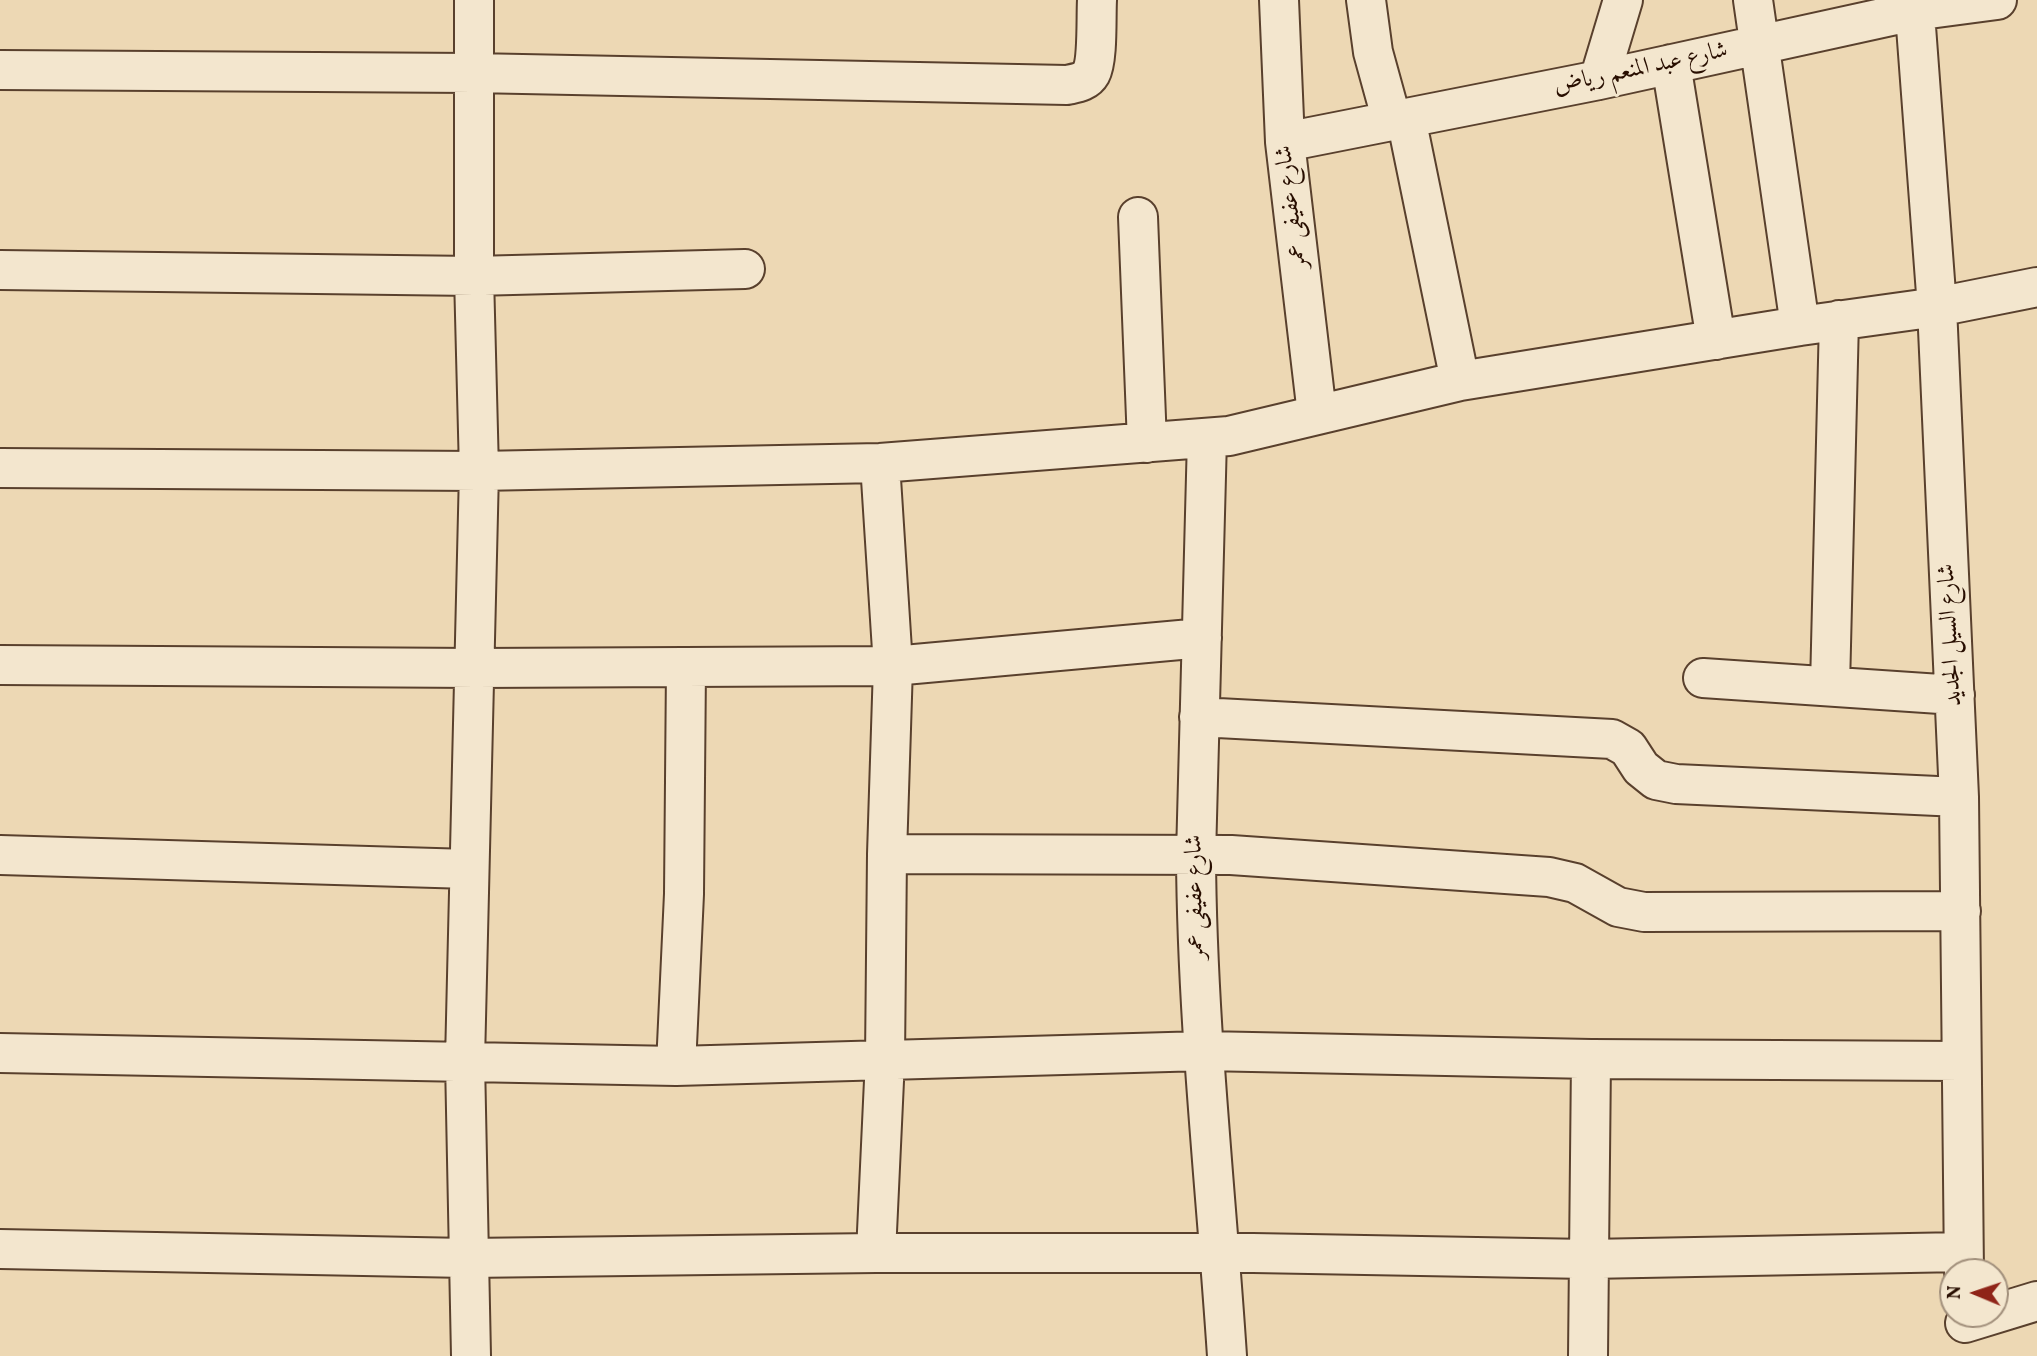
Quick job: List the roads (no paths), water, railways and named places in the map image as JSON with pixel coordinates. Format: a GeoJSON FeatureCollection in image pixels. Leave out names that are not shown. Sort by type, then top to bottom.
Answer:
{"type":"FeatureCollection","features":[{"type":"Feature","properties":{"kind":"street"},"geometry":{"type":"LineString","coordinates":[[471,1356],[465,1061],[479,471],[474,276],[474,0]]}},
{"type":"Feature","properties":{"kind":"street"},"geometry":{"type":"LineString","coordinates":[[0,70],[473,73],[1067,85],[1082,82],[1091,74],[1097,0]]}},
{"type":"Feature","properties":{"kind":"street","name":"شارع عفيفى عمر"},"geometry":{"type":"LineString","coordinates":[[1279,0],[1285,142],[1317,414]]}},
{"type":"Feature","properties":{"kind":"street"},"geometry":{"type":"LineString","coordinates":[[1366,0],[1373,52],[1399,120],[1460,381]]}},
{"type":"Feature","properties":{"kind":"street"},"geometry":{"type":"LineString","coordinates":[[1599,80],[1623,0]]}},
{"type":"Feature","properties":{"kind":"street"},"geometry":{"type":"LineString","coordinates":[[1753,0],[1800,326]]}},
{"type":"Feature","properties":{"kind":"street","name":"شارع عبد المنعم رياض"},"geometry":{"type":"LineString","coordinates":[[1285,142],[1760,45],[1914,5],[1997,0]]}},
{"type":"Feature","properties":{"kind":"street","name":"شارع السيل الجديد"},"geometry":{"type":"LineString","coordinates":[[1914,5],[1937,307],[1955,695],[1961,911],[1964,1258]]}},
{"type":"Feature","properties":{"kind":"street"},"geometry":{"type":"LineString","coordinates":[[1671,64],[1716,340]]}},
{"type":"Feature","properties":{"kind":"street"},"geometry":{"type":"LineString","coordinates":[[1138,217],[1147,443]]}},
{"type":"Feature","properties":{"kind":"street"},"geometry":{"type":"LineString","coordinates":[[0,270],[474,276],[745,269]]}},
{"type":"Feature","properties":{"kind":"street"},"geometry":{"type":"LineString","coordinates":[[0,468],[479,471],[880,463],[1207,438],[1229,436],[1460,381],[1800,326],[1937,307],[2037,287]]}},
{"type":"Feature","properties":{"kind":"street"},"geometry":{"type":"LineString","coordinates":[[1830,686],[1839,320]]}},
{"type":"Feature","properties":{"kind":"street","name":"شارع عفيفى عمر"},"geometry":{"type":"LineString","coordinates":[[1207,438],[1196,856],[1199,995],[1227,1356]]}},
{"type":"Feature","properties":{"kind":"street"},"geometry":{"type":"LineString","coordinates":[[876,1253],[885,1059],[887,854],[893,666],[880,463]]}},
{"type":"Feature","properties":{"kind":"street"},"geometry":{"type":"LineString","coordinates":[[0,665],[475,668],[893,666],[1202,638]]}},
{"type":"Feature","properties":{"kind":"street"},"geometry":{"type":"LineString","coordinates":[[676,1066],[684,894],[686,667]]}},
{"type":"Feature","properties":{"kind":"street"},"geometry":{"type":"LineString","coordinates":[[1703,678],[1955,695]]}},
{"type":"Feature","properties":{"kind":"street"},"geometry":{"type":"LineString","coordinates":[[1199,717],[1612,739],[1628,748],[1641,768],[1656,780],[1676,784],[1959,797]]}},
{"type":"Feature","properties":{"kind":"street"},"geometry":{"type":"LineString","coordinates":[[887,854],[1231,855],[1549,877],[1575,883],[1618,906],[1644,912],[1961,911]]}},
{"type":"Feature","properties":{"kind":"street"},"geometry":{"type":"LineString","coordinates":[[0,855],[468,869]]}},
{"type":"Feature","properties":{"kind":"street"},"geometry":{"type":"LineString","coordinates":[[0,1053],[676,1066],[1204,1051],[1591,1059],[1961,1061]]}},
{"type":"Feature","properties":{"kind":"street"},"geometry":{"type":"LineString","coordinates":[[1588,1356],[1591,1059]]}},
{"type":"Feature","properties":{"kind":"street"},"geometry":{"type":"LineString","coordinates":[[0,1249],[467,1258],[876,1253],[1220,1253],[1939,1262]]}},
{"type":"Feature","properties":{"kind":"street"},"geometry":{"type":"LineString","coordinates":[[1966,1331],[2037,1301]]}}]}
